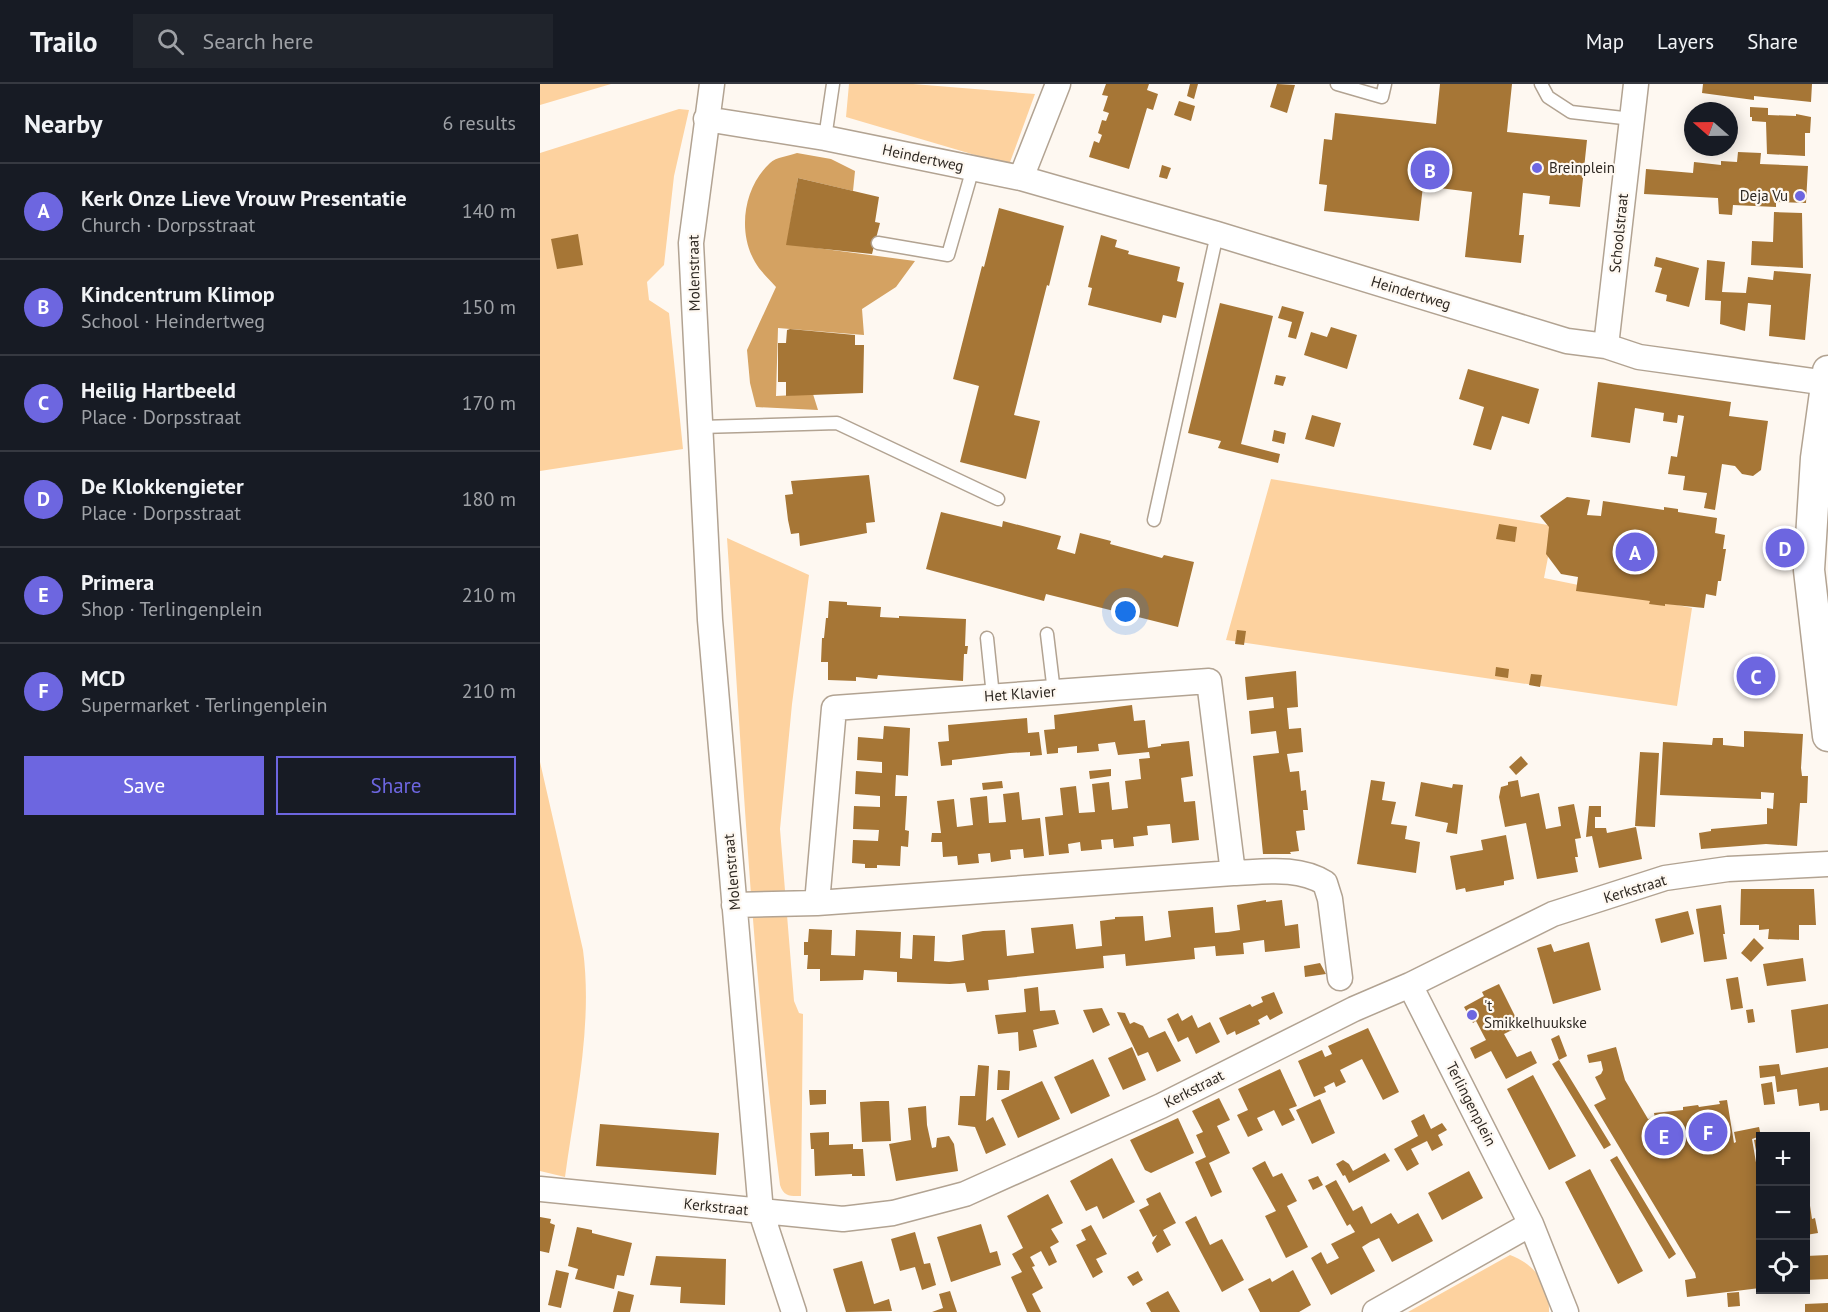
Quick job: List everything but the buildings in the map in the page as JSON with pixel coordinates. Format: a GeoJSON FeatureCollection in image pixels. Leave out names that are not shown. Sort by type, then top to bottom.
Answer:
{"type":"FeatureCollection","features":[{"type":"Feature","properties":{"kind":"street","name":"Molenstraat"},"geometry":{"type":"LineString","coordinates":[[712,84],[691,243],[710,620],[761,1212],[794,1312]]}},
{"type":"Feature","properties":{"kind":"street"},"geometry":{"type":"LineString","coordinates":[[1021,178],[1058,84]]}},
{"type":"Feature","properties":{"kind":"street","name":"Schoolstraat"},"geometry":{"type":"LineString","coordinates":[[1606,346],[1636,84]]}},
{"type":"Feature","properties":{"kind":"street","name":"Heindertweg"},"geometry":{"type":"LineString","coordinates":[[706,119],[825,138],[1021,178],[1217,234],[1567,341],[1606,346],[1639,357],[1828,373]]}},
{"type":"Feature","properties":{"kind":"street"},"geometry":{"type":"LineString","coordinates":[[1828,373],[1816,458],[1809,570],[1828,736]]}},
{"type":"Feature","properties":{"kind":"street","name":"Het Klavier"},"geometry":{"type":"LineString","coordinates":[[817,903],[834,708],[993,696],[1209,681],[1233,873]]}},
{"type":"Feature","properties":{"kind":"street","name":"Kerkstraat"},"geometry":{"type":"LineString","coordinates":[[540,1189],[843,1219],[893,1213],[965,1194],[1161,1106],[1354,1009],[1410,985],[1553,914],[1665,878],[1728,868],[1828,864]]}},
{"type":"Feature","properties":{"kind":"street"},"geometry":{"type":"LineString","coordinates":[[734,905],[817,903],[1288,871],[1313,875],[1325,883],[1330,899],[1340,978]]}},
{"type":"Feature","properties":{"kind":"street","name":"Terlingenplein"},"geometry":{"type":"LineString","coordinates":[[1410,985],[1531,1224],[1566,1312]]}},
{"type":"Feature","properties":{"kind":"street"},"geometry":{"type":"LineString","coordinates":[[1375,1312],[1531,1224]]}},
{"type":"Feature","properties":{"kind":"lane"},"geometry":{"type":"LineString","coordinates":[[825,138],[833,84]]}},
{"type":"Feature","properties":{"kind":"lane"},"geometry":{"type":"LineString","coordinates":[[1337,84],[1382,97],[1385,84]]}},
{"type":"Feature","properties":{"kind":"lane"},"geometry":{"type":"LineString","coordinates":[[1541,84],[1548,97],[1571,112],[1632,119]]}},
{"type":"Feature","properties":{"kind":"lane"},"geometry":{"type":"LineString","coordinates":[[878,243],[948,255],[973,168]]}},
{"type":"Feature","properties":{"kind":"lane"},"geometry":{"type":"LineString","coordinates":[[1154,520],[1217,234]]}},
{"type":"Feature","properties":{"kind":"lane"},"geometry":{"type":"LineString","coordinates":[[700,427],[837,423],[998,499]]}},
{"type":"Feature","properties":{"kind":"lane"},"geometry":{"type":"LineString","coordinates":[[1047,634],[1054,692]]}},
{"type":"Feature","properties":{"kind":"lane"},"geometry":{"type":"LineString","coordinates":[[987,638],[993,696]]}},
{"type":"Feature","properties":{"kind":"shaded area"},"geometry":{"type":"Polygon","coordinates":[[[540,84],[611,84],[540,105],[540,84]]]}},
{"type":"Feature","properties":{"kind":"shaded area"},"geometry":{"type":"Polygon","coordinates":[[[849,84],[913,84],[1035,94],[1009,165],[846,117],[849,84]]]}},
{"type":"Feature","properties":{"kind":"shaded area"},"geometry":{"type":"Polygon","coordinates":[[[679,109],[689,110],[674,176],[664,265],[647,282],[649,300],[669,313],[683,449],[540,471],[540,153],[679,109]]]}},
{"type":"Feature","properties":{"kind":"shaded area"},"geometry":{"type":"Polygon","coordinates":[[[797,153],[831,159],[855,171],[853,191],[798,178],[787,244],[915,261],[896,287],[862,309],[864,335],[778,328],[776,396],[813,394],[818,410],[756,407],[750,383],[747,350],[776,287],[762,272],[749,250],[745,223],[749,197],[754,184],[770,163],[797,153]]]}},
{"type":"Feature","properties":{"kind":"shaded area"},"geometry":{"type":"Polygon","coordinates":[[[1271,479],[1554,526],[1544,578],[1692,608],[1677,706],[1226,640],[1271,479]]]}},
{"type":"Feature","properties":{"kind":"shaded area"},"geometry":{"type":"Polygon","coordinates":[[[727,538],[809,575],[792,704],[780,829],[794,1001],[799,1013],[803,1014],[801,1196],[788,1195],[783,1192],[780,1185],[770,1105],[749,862],[727,538]]]}},
{"type":"Feature","properties":{"kind":"shaded area"},"geometry":{"type":"Polygon","coordinates":[[[540,762],[583,950],[586,978],[582,1064],[565,1177],[540,1171],[540,762]]]}},
{"type":"Feature","properties":{"kind":"shaded area"},"geometry":{"type":"Polygon","coordinates":[[[1510,1255],[1527,1264],[1544,1284],[1549,1312],[1408,1312],[1510,1255]]]}},
{"type":"Feature","properties":{"kind":"place","name":"Breinplein"},"geometry":{"type":"Point","coordinates":[1537,168]}},
{"type":"Feature","properties":{"kind":"place","name":"Kindcentrum Klimop"},"geometry":{"type":"Point","coordinates":[1430,170]}},
{"type":"Feature","properties":{"kind":"place","name":"Deja Vu"},"geometry":{"type":"Point","coordinates":[1800,196]}},
{"type":"Feature","properties":{"kind":"place","name":"De Klokkengieter"},"geometry":{"type":"Point","coordinates":[1785,548]}},
{"type":"Feature","properties":{"kind":"place","name":"Kerk Onze Lieve Vrouw Presentatie"},"geometry":{"type":"Point","coordinates":[1635,552]}},
{"type":"Feature","properties":{"kind":"place","name":"Heilig Hartbeeld"},"geometry":{"type":"Point","coordinates":[1756,676]}},
{"type":"Feature","properties":{"kind":"place","name":"'t Smikkelhuukske"},"geometry":{"type":"Point","coordinates":[1472,1015]}},
{"type":"Feature","properties":{"kind":"place","name":"MCD"},"geometry":{"type":"Point","coordinates":[1708,1132]}},
{"type":"Feature","properties":{"kind":"place","name":"Primera"},"geometry":{"type":"Point","coordinates":[1664,1136]}}]}
